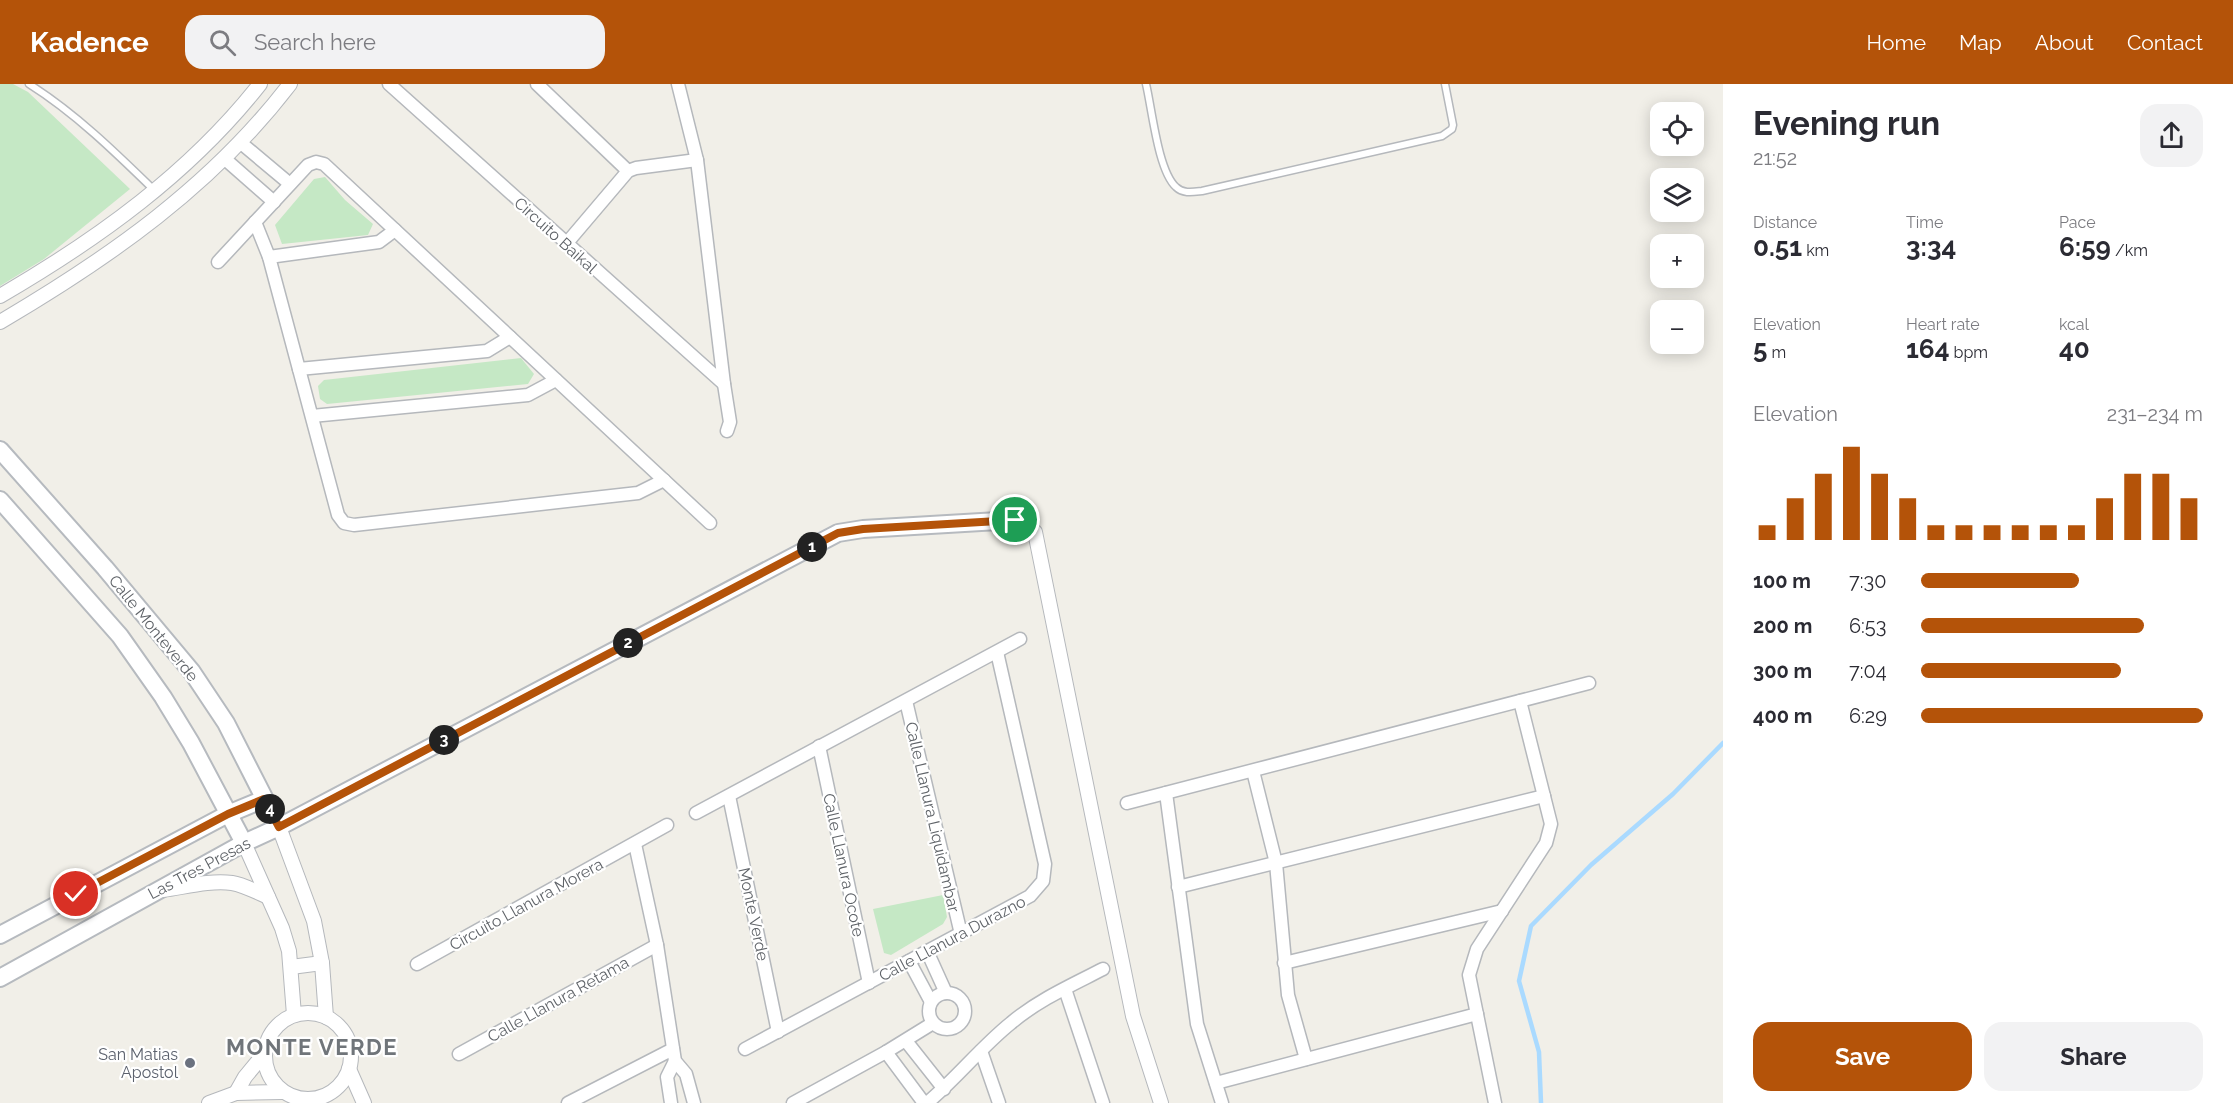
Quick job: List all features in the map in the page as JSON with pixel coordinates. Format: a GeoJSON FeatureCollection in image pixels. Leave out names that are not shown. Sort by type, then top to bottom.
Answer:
{"type":"FeatureCollection","features":[{"type":"Feature","properties":{"kind":"main road","name":"Calle Monteverde"},"geometry":{"type":"LineString","coordinates":[[0,450],[105,568],[192,672],[226,723],[279,827]]}},
{"type":"Feature","properties":{"kind":"main road","name":"Calle Monteverde"},"geometry":{"type":"LineString","coordinates":[[0,500],[120,636],[164,696],[244,843]]}},
{"type":"Feature","properties":{"kind":"main road","name":"Las Tres Presas"},"geometry":{"type":"LineString","coordinates":[[0,978],[244,843],[279,827],[838,533],[863,529],[1015,520],[1027,524]]}},
{"type":"Feature","properties":{"kind":"main road","name":"Las Tres Presas"},"geometry":{"type":"LineString","coordinates":[[0,935],[228,814],[264,799]]}},
{"type":"Feature","properties":{"kind":"street"},"geometry":{"type":"LineString","coordinates":[[0,296],[71,252],[155,192],[220,133],[260,84]]}},
{"type":"Feature","properties":{"kind":"street"},"geometry":{"type":"LineString","coordinates":[[0,322],[90,267],[169,209],[241,143],[290,84]]}},
{"type":"Feature","properties":{"kind":"street","name":"Circuito Baikal"},"geometry":{"type":"LineString","coordinates":[[389,84],[724,384]]}},
{"type":"Feature","properties":{"kind":"street"},"geometry":{"type":"LineString","coordinates":[[678,84],[697,160],[730,422],[727,431]]}},
{"type":"Feature","properties":{"kind":"street"},"geometry":{"type":"LineString","coordinates":[[543,85],[628,171]]}},
{"type":"Feature","properties":{"kind":"street"},"geometry":{"type":"LineString","coordinates":[[241,143],[290,184]]}},
{"type":"Feature","properties":{"kind":"street"},"geometry":{"type":"LineString","coordinates":[[225,159],[274,202]]}},
{"type":"Feature","properties":{"kind":"street"},"geometry":{"type":"LineString","coordinates":[[566,244],[628,171],[697,160]]}},
{"type":"Feature","properties":{"kind":"street"},"geometry":{"type":"LineString","coordinates":[[218,262],[308,165],[316,162],[324,164],[710,523]]}},
{"type":"Feature","properties":{"kind":"street"},"geometry":{"type":"LineString","coordinates":[[155,192],[169,209]]}},
{"type":"Feature","properties":{"kind":"street"},"geometry":{"type":"LineString","coordinates":[[255,222],[269,257],[338,515],[344,523],[354,525],[638,494],[664,480]]}},
{"type":"Feature","properties":{"kind":"street"},"geometry":{"type":"LineString","coordinates":[[269,257],[379,242],[395,230]]}},
{"type":"Feature","properties":{"kind":"street"},"geometry":{"type":"LineString","coordinates":[[299,369],[487,351],[510,337]]}},
{"type":"Feature","properties":{"kind":"street"},"geometry":{"type":"LineString","coordinates":[[312,416],[528,395],[556,380]]}},
{"type":"Feature","properties":{"kind":"street"},"geometry":{"type":"LineString","coordinates":[[1027,524],[1035,532],[1133,1016],[1161,1103]]}},
{"type":"Feature","properties":{"kind":"street"},"geometry":{"type":"LineString","coordinates":[[696,813],[1020,639]]}},
{"type":"Feature","properties":{"kind":"street","name":"Calle Llanura Durazno"},"geometry":{"type":"LineString","coordinates":[[745,1049],[1030,896],[1043,881],[1045,864],[997,652]]}},
{"type":"Feature","properties":{"kind":"street"},"geometry":{"type":"LineString","coordinates":[[1127,803],[1589,683]]}},
{"type":"Feature","properties":{"kind":"street","name":"Calle Llanura Liquidambar"},"geometry":{"type":"LineString","coordinates":[[906,701],[961,934]]}},
{"type":"Feature","properties":{"kind":"street"},"geometry":{"type":"LineString","coordinates":[[1495,1103],[1469,975],[1477,949],[1546,843],[1551,824],[1520,701]]}},
{"type":"Feature","properties":{"kind":"street","name":"Calle Llanura Ocote"},"geometry":{"type":"LineString","coordinates":[[819,746],[869,983]]}},
{"type":"Feature","properties":{"kind":"street"},"geometry":{"type":"LineString","coordinates":[[1252,771],[1276,863],[1288,994],[1306,1059]]}},
{"type":"Feature","properties":{"kind":"street"},"geometry":{"type":"LineString","coordinates":[[1166,793],[1197,1024],[1222,1103]]}},
{"type":"Feature","properties":{"kind":"street","name":"Monte Verde"},"geometry":{"type":"LineString","coordinates":[[729,795],[778,1032]]}},
{"type":"Feature","properties":{"kind":"street"},"geometry":{"type":"LineString","coordinates":[[1178,887],[1544,796]]}},
{"type":"Feature","properties":{"kind":"street","name":"Circuito Llanura Morera"},"geometry":{"type":"LineString","coordinates":[[417,964],[668,825]]}},
{"type":"Feature","properties":{"kind":"street"},"geometry":{"type":"LineString","coordinates":[[279,827],[314,921],[322,963],[326,1017]]}},
{"type":"Feature","properties":{"kind":"street"},"geometry":{"type":"LineString","coordinates":[[244,843],[282,928],[289,951],[294,1015]]}},
{"type":"Feature","properties":{"kind":"street"},"geometry":{"type":"LineString","coordinates":[[635,844],[657,945],[674,1055],[686,1074],[694,1103]]}},
{"type":"Feature","properties":{"kind":"street"},"geometry":{"type":"LineString","coordinates":[[158,890],[232,883],[268,897]]}},
{"type":"Feature","properties":{"kind":"street"},"geometry":{"type":"LineString","coordinates":[[1284,963],[1502,911]]}},
{"type":"Feature","properties":{"kind":"street","name":"Calle Llanura Retama"},"geometry":{"type":"LineString","coordinates":[[459,1054],[657,945]]}},
{"type":"Feature","properties":{"kind":"street"},"geometry":{"type":"LineString","coordinates":[[927,951],[946,993]]}},
{"type":"Feature","properties":{"kind":"street"},"geometry":{"type":"LineString","coordinates":[[909,961],[931,1002]]}},
{"type":"Feature","properties":{"kind":"street"},"geometry":{"type":"LineString","coordinates":[[291,968],[322,963]]}},
{"type":"Feature","properties":{"kind":"street"},"geometry":{"type":"LineString","coordinates":[[886,1052],[926,1103],[944,1089],[1010,1023],[1034,1006],[1103,969]]}},
{"type":"Feature","properties":{"kind":"street"},"geometry":{"type":"LineString","coordinates":[[1065,989],[1102,1103]]}},
{"type":"Feature","properties":{"kind":"street"},"geometry":{"type":"LineString","coordinates":[[946,993],[958,996],[965,1012],[961,1024],[950,1029],[944,1029],[933,1023],[929,1013],[931,1002],[940,994],[946,993]]}},
{"type":"Feature","properties":{"kind":"street"},"geometry":{"type":"LineString","coordinates":[[316,1014],[326,1017],[337,1024],[347,1039],[351,1057],[350,1069],[345,1080],[326,1100],[299,1099],[282,1092],[272,1082],[266,1069],[264,1054],[273,1030],[282,1021],[294,1015],[316,1014]]}},
{"type":"Feature","properties":{"kind":"street"},"geometry":{"type":"LineString","coordinates":[[1216,1083],[1477,1014]]}},
{"type":"Feature","properties":{"kind":"street"},"geometry":{"type":"LineString","coordinates":[[793,1103],[906,1041],[933,1023]]}},
{"type":"Feature","properties":{"kind":"street"},"geometry":{"type":"LineString","coordinates":[[906,1041],[944,1089]]}},
{"type":"Feature","properties":{"kind":"street"},"geometry":{"type":"LineString","coordinates":[[981,1051],[999,1103]]}},
{"type":"Feature","properties":{"kind":"street"},"geometry":{"type":"LineString","coordinates":[[236,1093],[245,1077],[264,1054]]}},
{"type":"Feature","properties":{"kind":"street"},"geometry":{"type":"LineString","coordinates":[[568,1103],[674,1055]]}},
{"type":"Feature","properties":{"kind":"street"},"geometry":{"type":"LineString","coordinates":[[670,1103],[667,1077],[674,1055]]}},
{"type":"Feature","properties":{"kind":"street"},"geometry":{"type":"LineString","coordinates":[[350,1069],[364,1103]]}},
{"type":"Feature","properties":{"kind":"street"},"geometry":{"type":"LineString","coordinates":[[209,1103],[236,1093],[282,1092]]}},
{"type":"Feature","properties":{"kind":"lane"},"geometry":{"type":"LineString","coordinates":[[29,84],[112,148],[155,192]]}},
{"type":"Feature","properties":{"kind":"lane"},"geometry":{"type":"LineString","coordinates":[[1146,84],[1165,172],[1177,189],[1189,193],[1442,136],[1454,125],[1445,84]]}},
{"type":"Feature","properties":{"kind":"green space"},"geometry":{"type":"Polygon","coordinates":[[[0,84],[13,84],[28,92],[130,189],[44,259],[0,286],[0,84]]]}},
{"type":"Feature","properties":{"kind":"green space"},"geometry":{"type":"Polygon","coordinates":[[[325,177],[345,200],[373,224],[368,235],[282,244],[275,225],[314,179],[325,177]]]}},
{"type":"Feature","properties":{"kind":"green space"},"geometry":{"type":"Polygon","coordinates":[[[521,358],[534,374],[528,384],[327,404],[320,399],[318,386],[324,380],[521,358]]]}},
{"type":"Feature","properties":{"kind":"green space"},"geometry":{"type":"Polygon","coordinates":[[[943,895],[947,917],[943,924],[891,955],[884,953],[873,909],[943,895]]]}},
{"type":"Feature","properties":{"kind":"waterway"},"geometry":{"type":"LineString","coordinates":[[1541,1103],[1539,1052],[1519,981],[1531,926],[1591,865],[1673,794],[1723,743]]}},
{"type":"Feature","properties":{"kind":"place","name":"San Matias Apostol"},"geometry":{"type":"Point","coordinates":[190,1063]}},
{"type":"Feature","properties":{"kind":"district","name":"MONTE VERDE"},"geometry":{"type":"Point","coordinates":[312,1047]}},
{"type":"Feature","properties":{"kind":"route"},"geometry":{"type":"LineString","coordinates":[[76,894],[228,814],[264,799],[279,827],[838,533],[863,529],[1015,520]]}}]}
